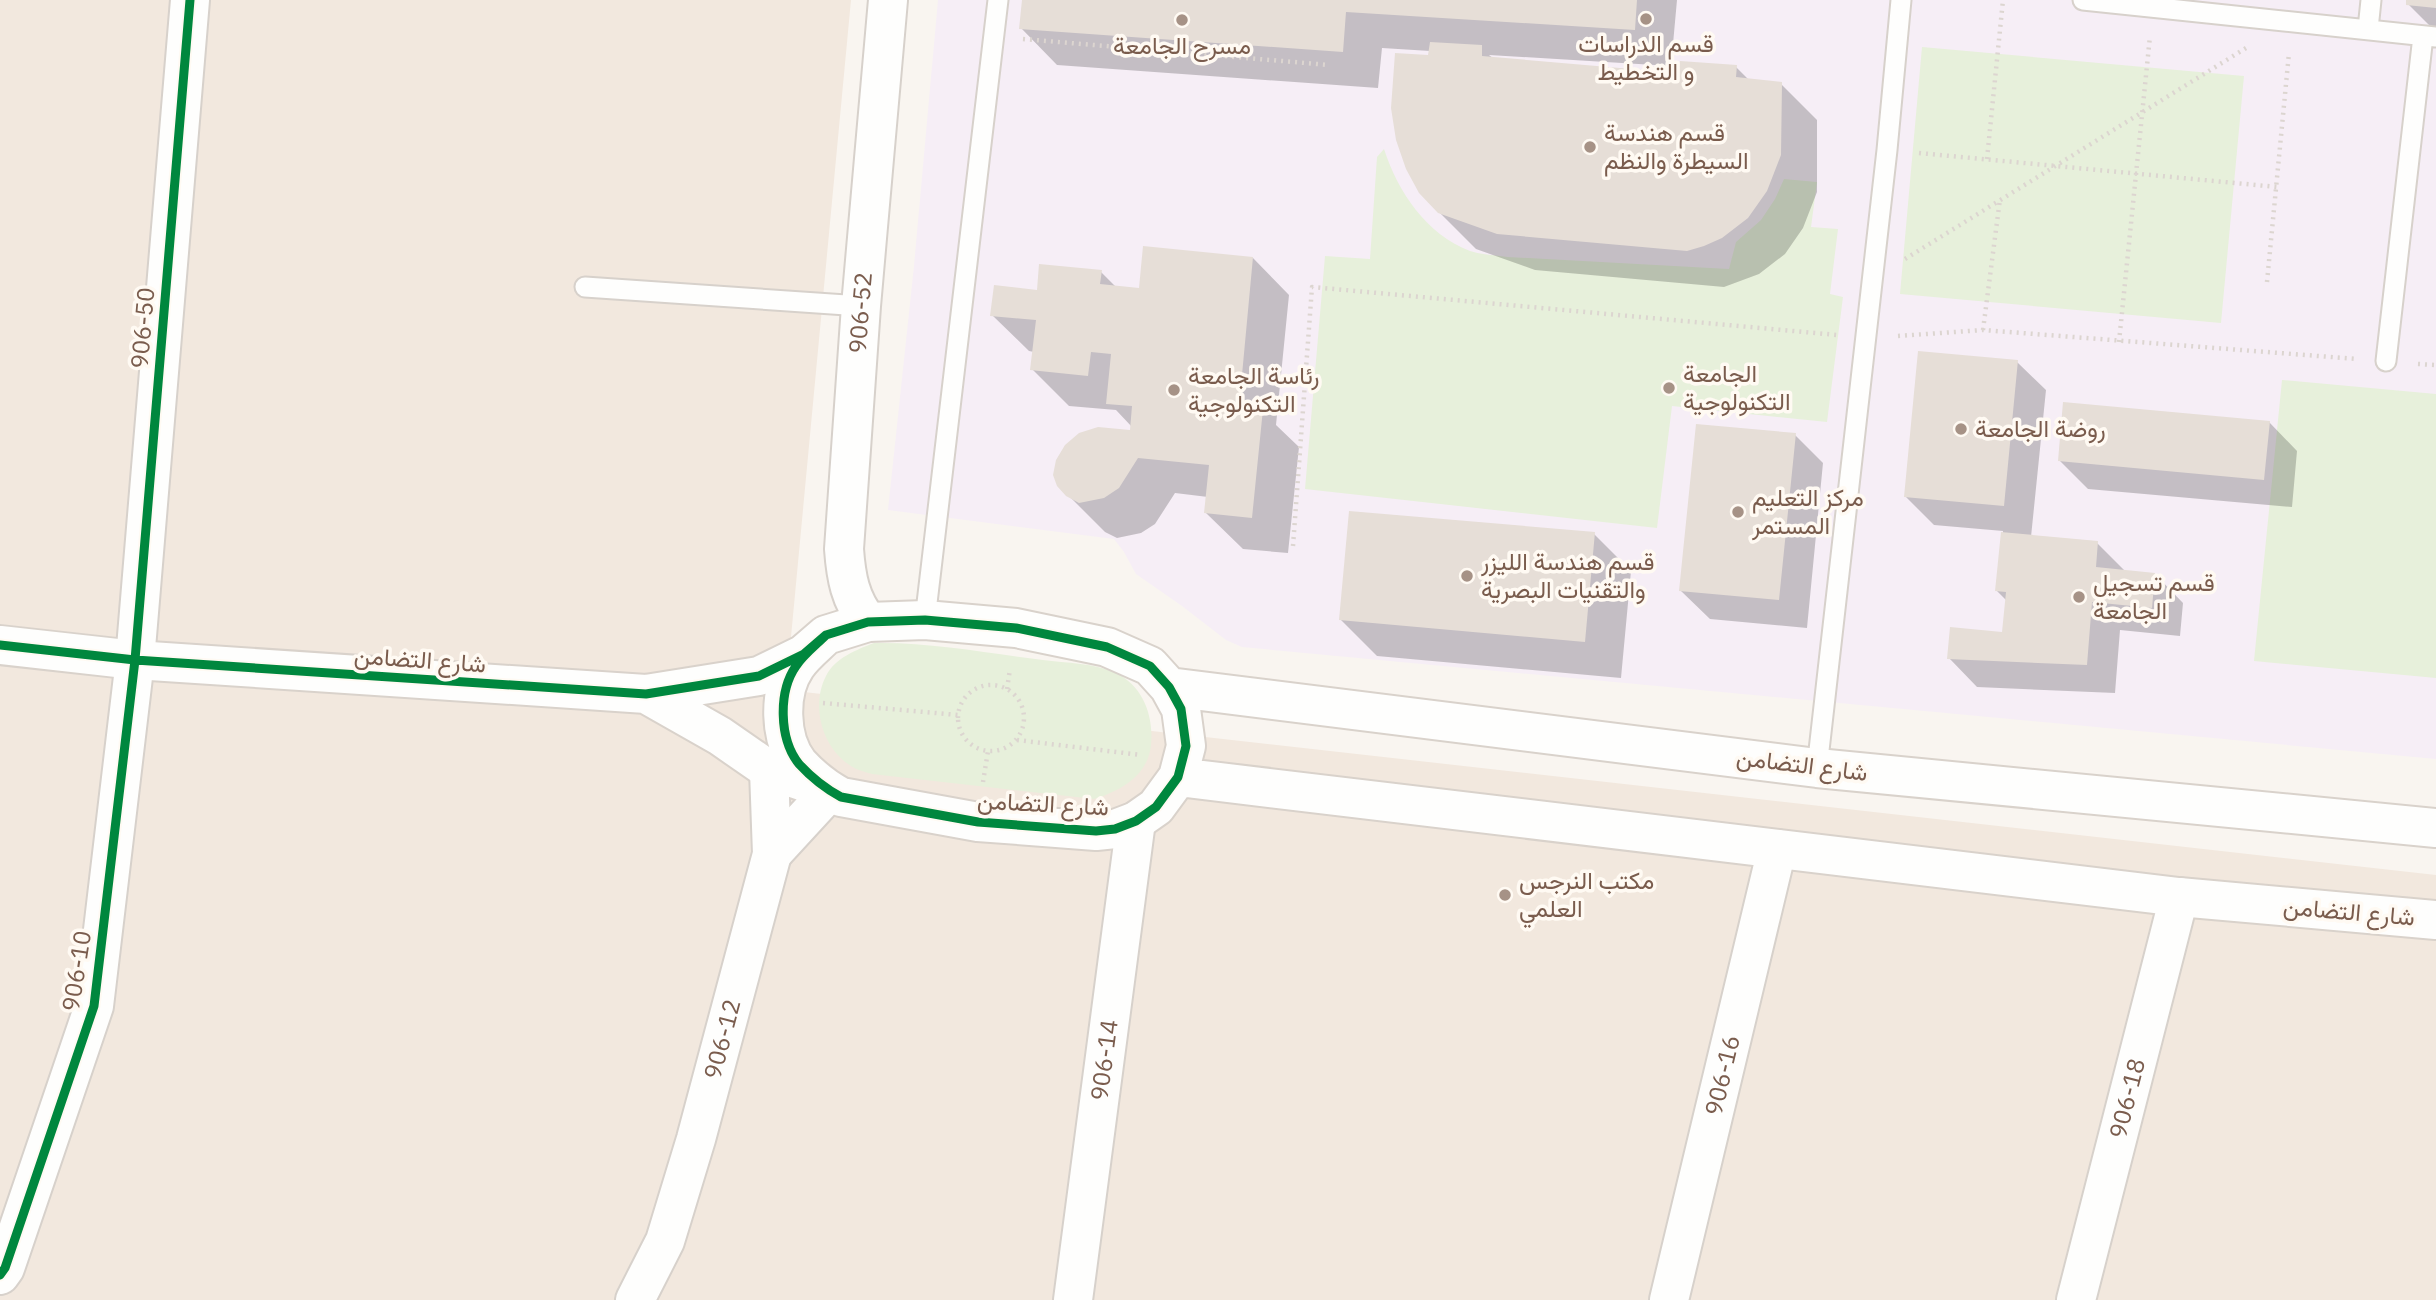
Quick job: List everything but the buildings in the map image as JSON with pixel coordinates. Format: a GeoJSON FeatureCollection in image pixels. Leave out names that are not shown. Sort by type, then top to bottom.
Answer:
{"type":"FeatureCollection","features":[{"type":"Feature","properties":{"kind":"street","name":"906-50"},"geometry":{"type":"LineString","coordinates":[[135,660],[190,0]]}},
{"type":"Feature","properties":{"kind":"street","name":"906-52"},"geometry":{"type":"LineString","coordinates":[[868,622],[852,597],[844,549],[861,306],[888,0]]}},
{"type":"Feature","properties":{"kind":"street","name":"شارع التضامن"},"geometry":{"type":"LineString","coordinates":[[0,645],[135,660],[646,694],[759,676],[804,653],[826,635],[868,622],[925,620],[1017,628],[1107,647],[1150,666],[1169,687],[1181,709],[1186,746],[1181,769],[1156,807],[1136,821],[1115,829],[1096,831],[978,821],[853,800],[769,770],[720,736],[646,694]]}},
{"type":"Feature","properties":{"kind":"street","name":"شارع التضامن"},"geometry":{"type":"LineString","coordinates":[[826,635],[795,667],[784,698],[784,729],[798,763],[830,791]]}},
{"type":"Feature","properties":{"kind":"street","name":"906-10"},"geometry":{"type":"LineString","coordinates":[[0,1275],[5,1268],[94,1006],[135,660]]}},
{"type":"Feature","properties":{"kind":"street","name":"شارع التضامن"},"geometry":{"type":"LineString","coordinates":[[1169,687],[1817,768],[2436,828]]}},
{"type":"Feature","properties":{"kind":"street","name":"شارع التضامن"},"geometry":{"type":"LineString","coordinates":[[1181,769],[1777,849],[2179,897],[2436,920]]}},
{"type":"Feature","properties":{"kind":"street","name":"906-12"},"geometry":{"type":"LineString","coordinates":[[635,1300],[665,1241],[696,1139],[772,854],[769,770]]}},
{"type":"Feature","properties":{"kind":"street"},"geometry":{"type":"LineString","coordinates":[[772,854],[830,791]]}},
{"type":"Feature","properties":{"kind":"street","name":"906-14"},"geometry":{"type":"LineString","coordinates":[[1073,1300],[1136,821]]}},
{"type":"Feature","properties":{"kind":"street","name":"906-16"},"geometry":{"type":"LineString","coordinates":[[1670,1300],[1777,849]]}},
{"type":"Feature","properties":{"kind":"street","name":"906-18"},"geometry":{"type":"LineString","coordinates":[[2076,1300],[2179,897]]}},
{"type":"Feature","properties":{"kind":"lane"},"geometry":{"type":"LineString","coordinates":[[925,620],[998,0]]}},
{"type":"Feature","properties":{"kind":"lane"},"geometry":{"type":"LineString","coordinates":[[1817,768],[1887,150],[1901,0]]}},
{"type":"Feature","properties":{"kind":"lane"},"geometry":{"type":"LineString","coordinates":[[2084,0],[2429,37],[2386,361]]}},
{"type":"Feature","properties":{"kind":"lane"},"geometry":{"type":"LineString","coordinates":[[2368,29],[2371,0]]}},
{"type":"Feature","properties":{"kind":"lane"},"geometry":{"type":"LineString","coordinates":[[585,287],[861,306]]}},
{"type":"Feature","properties":{"kind":"path"},"geometry":{"type":"LineString","coordinates":[[1987,159],[2003,0]]}},
{"type":"Feature","properties":{"kind":"path"},"geometry":{"type":"LineString","coordinates":[[2119,342],[2153,7]]}},
{"type":"Feature","properties":{"kind":"path"},"geometry":{"type":"LineString","coordinates":[[1872,280],[2055,164],[2291,21]]}},
{"type":"Feature","properties":{"kind":"path"},"geometry":{"type":"LineString","coordinates":[[2267,282],[2291,21]]}},
{"type":"Feature","properties":{"kind":"path"},"geometry":{"type":"LineString","coordinates":[[994,37],[1329,65]]}},
{"type":"Feature","properties":{"kind":"path"},"geometry":{"type":"LineString","coordinates":[[1887,150],[2277,187]]}},
{"type":"Feature","properties":{"kind":"path"},"geometry":{"type":"LineString","coordinates":[[1983,330],[2000,199]]}},
{"type":"Feature","properties":{"kind":"path"},"geometry":{"type":"LineString","coordinates":[[1293,547],[1312,287],[1865,338],[1983,330],[2436,365]]}},
{"type":"Feature","properties":{"kind":"path"},"geometry":{"type":"LineString","coordinates":[[986,685],[997,685],[1015,695],[1024,712],[1025,722],[1017,740],[999,751],[978,749],[962,734],[958,715],[967,695],[986,685]]}},
{"type":"Feature","properties":{"kind":"path"},"geometry":{"type":"LineString","coordinates":[[784,698],[958,715]]}},
{"type":"Feature","properties":{"kind":"path"},"geometry":{"type":"LineString","coordinates":[[1017,740],[1181,769]]}},
{"type":"Feature","properties":{"kind":"shaded area"},"geometry":{"type":"Polygon","coordinates":[[[0,0],[851,0],[786,690],[2436,875],[2436,1300],[0,1300],[0,0]]]}},
{"type":"Feature","properties":{"kind":"shaded area","name":"الجامعة التكنولوجية"},"geometry":{"type":"Polygon","coordinates":[[[938,0],[2436,0],[2436,759],[1242,647],[1226,640],[1136,574],[1114,539],[888,510],[938,0]]]}},
{"type":"Feature","properties":{"kind":"green space"},"geometry":{"type":"Polygon","coordinates":[[[1922,47],[2244,76],[2221,323],[1900,294],[1922,47]]]}},
{"type":"Feature","properties":{"kind":"green space"},"geometry":{"type":"Polygon","coordinates":[[[1384,149],[1397,181],[1427,223],[1454,244],[1470,251],[1508,257],[1729,269],[1736,242],[1761,220],[1784,179],[1817,182],[1811,227],[1838,229],[1830,294],[1843,297],[1827,422],[1672,406],[1657,528],[1305,489],[1325,256],[1370,259],[1377,157],[1384,149]]]}},
{"type":"Feature","properties":{"kind":"green space"},"geometry":{"type":"Polygon","coordinates":[[[2282,380],[2436,394],[2436,678],[2254,661],[2282,380]]]}},
{"type":"Feature","properties":{"kind":"green space"},"geometry":{"type":"Polygon","coordinates":[[[874,643],[916,644],[1090,665],[1116,673],[1133,686],[1145,703],[1151,723],[1149,756],[1139,774],[1131,781],[1094,799],[872,774],[858,770],[841,759],[833,749],[822,726],[819,701],[826,676],[835,664],[874,643]]]}},
{"type":"Feature","properties":{"kind":"cycle path"},"geometry":{"type":"LineString","coordinates":[[0,1275],[5,1268],[94,1006],[135,660],[190,0]]}},
{"type":"Feature","properties":{"kind":"cycle path"},"geometry":{"type":"LineString","coordinates":[[0,645],[135,660],[646,694],[759,676],[804,654],[826,635],[868,622],[925,620],[1016,628],[1107,647],[1150,666],[1169,687],[1181,709],[1186,746],[1178,777],[1156,807],[1136,821],[1115,829],[1096,831],[978,822],[841,797],[818,782],[799,764],[788,742],[783,715],[790,677],[802,658],[826,635]]}},
{"type":"Feature","properties":{"kind":"place","name":"قسم الدراسات و التخطيط"},"geometry":{"type":"Point","coordinates":[1646,19]}},
{"type":"Feature","properties":{"kind":"place","name":"مسرح الجامعة"},"geometry":{"type":"Point","coordinates":[1182,20]}},
{"type":"Feature","properties":{"kind":"place","name":"قسم هندسة السيطرة والنظم"},"geometry":{"type":"Point","coordinates":[1590,147]}},
{"type":"Feature","properties":{"kind":"place","name":"الجامعة التكنولوجية"},"geometry":{"type":"Point","coordinates":[1669,388]}},
{"type":"Feature","properties":{"kind":"place","name":"رئاسة الجامعة التكنولوجية"},"geometry":{"type":"Point","coordinates":[1174,390]}},
{"type":"Feature","properties":{"kind":"place","name":"روضة الجامعة"},"geometry":{"type":"Point","coordinates":[1961,429]}},
{"type":"Feature","properties":{"kind":"place","name":"مركز التعليم المستمر"},"geometry":{"type":"Point","coordinates":[1738,512]}},
{"type":"Feature","properties":{"kind":"place","name":"قسم هندسة الليزر والتقنيات البصرية"},"geometry":{"type":"Point","coordinates":[1467,576]}},
{"type":"Feature","properties":{"kind":"place","name":"قسم تسجيل الجامعة"},"geometry":{"type":"Point","coordinates":[2079,597]}},
{"type":"Feature","properties":{"kind":"place","name":"مكتب النرجس العلمي"},"geometry":{"type":"Point","coordinates":[1505,895]}}]}
